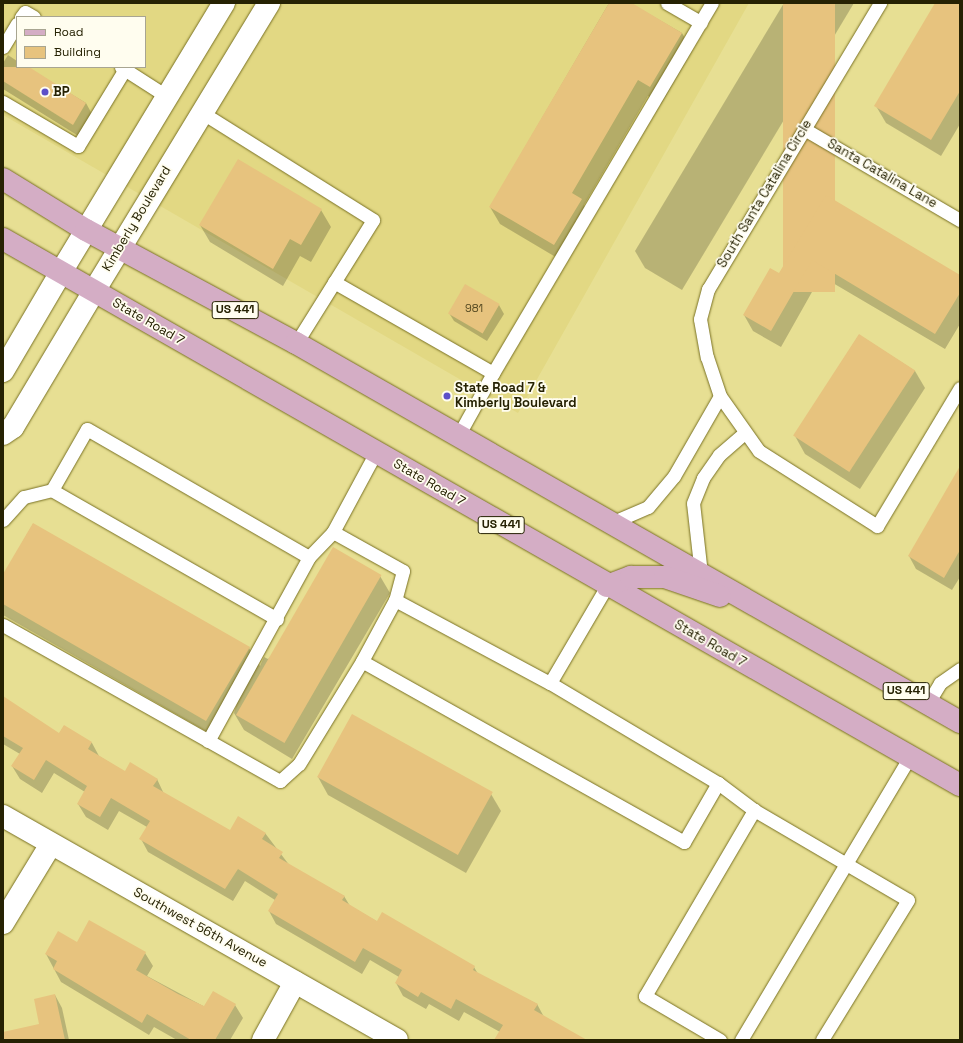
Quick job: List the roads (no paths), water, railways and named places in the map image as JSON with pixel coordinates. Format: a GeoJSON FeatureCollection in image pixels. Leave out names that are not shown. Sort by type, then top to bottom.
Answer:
{"type":"FeatureCollection","features":[{"type":"Feature","properties":{"kind":"main road","name":"US 441"},"geometry":{"type":"LineString","coordinates":[[3,179],[86,230],[296,344],[960,722]]}},
{"type":"Feature","properties":{"kind":"main road","name":"State Road 7"},"geometry":{"type":"LineString","coordinates":[[3,239],[607,586],[960,785]]}},
{"type":"Feature","properties":{"kind":"main road"},"geometry":{"type":"LineString","coordinates":[[607,586],[631,577],[665,577],[763,610]]}},
{"type":"Feature","properties":{"kind":"street"},"geometry":{"type":"LineString","coordinates":[[3,371],[86,230],[224,3]]}},
{"type":"Feature","properties":{"kind":"street","name":"Kimberly Boulevard"},"geometry":{"type":"LineString","coordinates":[[3,434],[13,427],[201,112],[269,3]]}},
{"type":"Feature","properties":{"kind":"street","name":"Southwest 56th Avenue"},"geometry":{"type":"LineString","coordinates":[[3,816],[397,1040]]}},
{"type":"Feature","properties":{"kind":"street"},"geometry":{"type":"LineString","coordinates":[[3,923],[51,844]]}},
{"type":"Feature","properties":{"kind":"street"},"geometry":{"type":"LineString","coordinates":[[263,1040],[295,982]]}},
{"type":"Feature","properties":{"kind":"lane"},"geometry":{"type":"LineString","coordinates":[[667,3],[701,23]]}},
{"type":"Feature","properties":{"kind":"lane"},"geometry":{"type":"LineString","coordinates":[[458,436],[493,373],[712,3]]}},
{"type":"Feature","properties":{"kind":"lane","name":"South Santa Catalina Circle"},"geometry":{"type":"LineString","coordinates":[[880,3],[708,289],[700,319],[707,357],[720,396],[744,433],[759,451],[877,526],[960,388]]}},
{"type":"Feature","properties":{"kind":"lane"},"geometry":{"type":"LineString","coordinates":[[23,16],[25,12],[32,16]]}},
{"type":"Feature","properties":{"kind":"lane"},"geometry":{"type":"LineString","coordinates":[[3,47],[16,26]]}},
{"type":"Feature","properties":{"kind":"lane"},"geometry":{"type":"LineString","coordinates":[[3,102],[78,146],[123,68],[168,97]]}},
{"type":"Feature","properties":{"kind":"lane"},"geometry":{"type":"LineString","coordinates":[[201,112],[372,220],[296,344]]}},
{"type":"Feature","properties":{"kind":"lane","name":"Santa Catalina Lane"},"geometry":{"type":"LineString","coordinates":[[804,129],[960,220]]}},
{"type":"Feature","properties":{"kind":"lane"},"geometry":{"type":"LineString","coordinates":[[334,282],[493,373]]}},
{"type":"Feature","properties":{"kind":"lane"},"geometry":{"type":"LineString","coordinates":[[611,523],[648,507],[674,476],[720,396]]}},
{"type":"Feature","properties":{"kind":"lane"},"geometry":{"type":"LineString","coordinates":[[52,490],[87,429],[309,557]]}},
{"type":"Feature","properties":{"kind":"lane"},"geometry":{"type":"LineString","coordinates":[[701,574],[693,503],[702,478],[715,461],[744,433]]}},
{"type":"Feature","properties":{"kind":"lane"},"geometry":{"type":"LineString","coordinates":[[208,741],[277,619],[309,557],[333,532],[376,452]]}},
{"type":"Feature","properties":{"kind":"lane"},"geometry":{"type":"LineString","coordinates":[[3,520],[24,497],[52,490],[277,619]]}},
{"type":"Feature","properties":{"kind":"lane"},"geometry":{"type":"LineString","coordinates":[[3,624],[280,782],[299,764],[362,661],[395,600],[403,571],[333,532]]}},
{"type":"Feature","properties":{"kind":"lane"},"geometry":{"type":"LineString","coordinates":[[550,683],[607,586]]}},
{"type":"Feature","properties":{"kind":"lane"},"geometry":{"type":"LineString","coordinates":[[395,600],[550,683],[718,783],[754,810],[908,900],[822,1040]]}},
{"type":"Feature","properties":{"kind":"lane"},"geometry":{"type":"LineString","coordinates":[[362,661],[684,842],[718,783]]}},
{"type":"Feature","properties":{"kind":"lane"},"geometry":{"type":"LineString","coordinates":[[928,703],[940,683],[960,669]]}},
{"type":"Feature","properties":{"kind":"lane"},"geometry":{"type":"LineString","coordinates":[[740,1040],[910,757]]}},
{"type":"Feature","properties":{"kind":"lane"},"geometry":{"type":"LineString","coordinates":[[720,1040],[645,996],[754,810]]}},
{"type":"Feature","properties":{"kind":"place","name":"BP"},"geometry":{"type":"Point","coordinates":[45,92]}},
{"type":"Feature","properties":{"kind":"place","name":"State Road 7 & Kimberly Boulevard"},"geometry":{"type":"Point","coordinates":[447,396]}}]}
